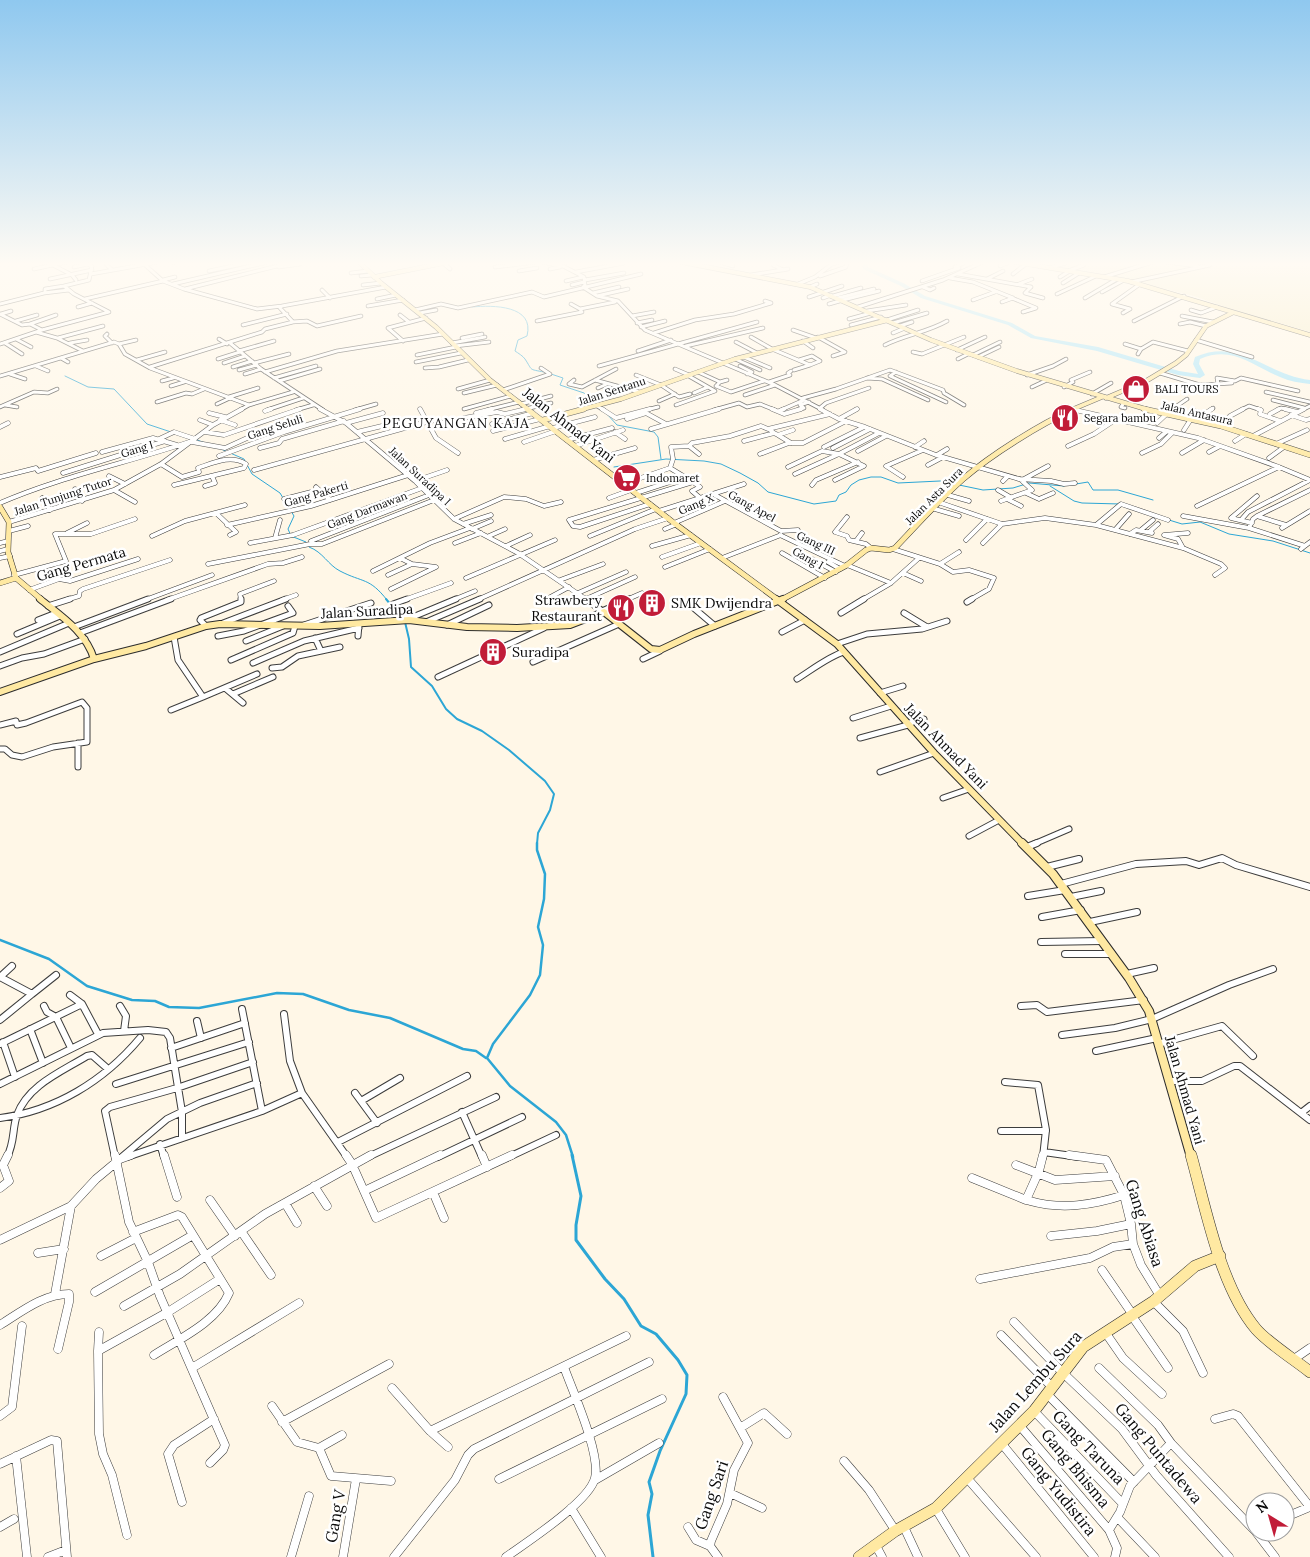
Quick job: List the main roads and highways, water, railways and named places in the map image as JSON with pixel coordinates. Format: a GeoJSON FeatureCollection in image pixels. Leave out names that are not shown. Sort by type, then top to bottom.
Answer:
{"type":"FeatureCollection","features":[{"type":"Feature","properties":{"kind":"waterway"},"geometry":{"type":"LineString","coordinates":[[527,335],[518,340],[515,351],[524,358],[531,369],[544,372]]}},
{"type":"Feature","properties":{"kind":"waterway"},"geometry":{"type":"LineString","coordinates":[[1029,335],[1098,349],[1178,373],[1200,376],[1202,375],[1196,364],[1197,358],[1208,353],[1229,353],[1250,360],[1283,376],[1310,382]]}},
{"type":"Feature","properties":{"kind":"waterway"},"geometry":{"type":"LineString","coordinates":[[551,374],[563,378],[560,385],[584,393],[597,405]]}},
{"type":"Feature","properties":{"kind":"waterway"},"geometry":{"type":"LineString","coordinates":[[65,376],[88,387],[114,389],[147,424],[171,432]]}},
{"type":"Feature","properties":{"kind":"waterway"},"geometry":{"type":"LineString","coordinates":[[606,413],[617,425],[654,432],[658,437],[661,459]]}},
{"type":"Feature","properties":{"kind":"waterway"},"geometry":{"type":"LineString","coordinates":[[195,439],[205,443]]}},
{"type":"Feature","properties":{"kind":"waterway"},"geometry":{"type":"LineString","coordinates":[[221,449],[244,459],[252,474],[280,493],[294,516],[288,529],[291,536],[306,542],[309,547],[318,552],[340,571],[375,587],[387,600]]}},
{"type":"Feature","properties":{"kind":"waterway"},"geometry":{"type":"LineString","coordinates":[[614,467],[666,459],[721,464],[758,483],[768,492],[814,504],[836,501],[839,495],[846,492],[851,485],[859,480],[871,477],[881,477],[898,483],[940,481],[983,490],[1013,488],[1029,483],[1064,486]]}},
{"type":"Feature","properties":{"kind":"waterway"},"geometry":{"type":"LineString","coordinates":[[1076,484],[1088,482],[1093,490],[1118,490],[1153,500]]}},
{"type":"Feature","properties":{"kind":"waterway"},"geometry":{"type":"LineString","coordinates":[[1050,486],[1074,501],[1120,504]]}},
{"type":"Feature","properties":{"kind":"waterway"},"geometry":{"type":"LineString","coordinates":[[1169,520],[1182,524],[1200,522],[1229,534],[1273,541],[1310,553]]}},
{"type":"Feature","properties":{"kind":"waterway"},"geometry":{"type":"LineString","coordinates":[[386,599],[391,605]]}},
{"type":"Feature","properties":{"kind":"waterway"},"geometry":{"type":"LineString","coordinates":[[405,622],[409,639],[411,667],[432,686],[446,709],[457,719],[482,731],[509,750],[545,781],[554,794],[550,810],[538,833],[537,844]]}},
{"type":"Feature","properties":{"kind":"waterway"},"geometry":{"type":"LineString","coordinates":[[537,844],[537,850],[545,874],[544,899],[538,927],[543,945],[540,975],[530,995],[493,1044],[487,1058],[510,1086],[556,1122],[566,1135],[573,1157]]}},
{"type":"Feature","properties":{"kind":"waterway"},"geometry":{"type":"LineString","coordinates":[[0,940],[49,959],[87,986],[132,1000],[155,1001],[169,1007],[199,1008],[277,993],[303,994],[349,1010],[390,1018],[463,1049],[476,1051],[486,1058]]}},
{"type":"Feature","properties":{"kind":"waterway"},"geometry":{"type":"LineString","coordinates":[[572,1155],[581,1196],[576,1225],[576,1240],[605,1279],[624,1299],[641,1326],[656,1334],[678,1360],[687,1375],[686,1394],[660,1451],[649,1482],[652,1494],[648,1515],[653,1557]]}},
{"type":"Feature","properties":{"kind":"place","name":"BALI TOURS"},"geometry":{"type":"Point","coordinates":[1136,389]}},
{"type":"Feature","properties":{"kind":"place","name":"Segara bambu"},"geometry":{"type":"Point","coordinates":[1065,418]}},
{"type":"Feature","properties":{"kind":"place","name":"Indomaret"},"geometry":{"type":"Point","coordinates":[627,478]}},
{"type":"Feature","properties":{"kind":"place","name":"SMK Dwijendra"},"geometry":{"type":"Point","coordinates":[652,603]}},
{"type":"Feature","properties":{"kind":"place","name":"Strawbery Restaurant"},"geometry":{"type":"Point","coordinates":[621,608]}},
{"type":"Feature","properties":{"kind":"place","name":"Suradipa"},"geometry":{"type":"Point","coordinates":[493,652]}},
{"type":"Feature","properties":{"kind":"district","name":"PEGUYANGAN KAJA"},"geometry":{"type":"Point","coordinates":[456,423]}}]}
